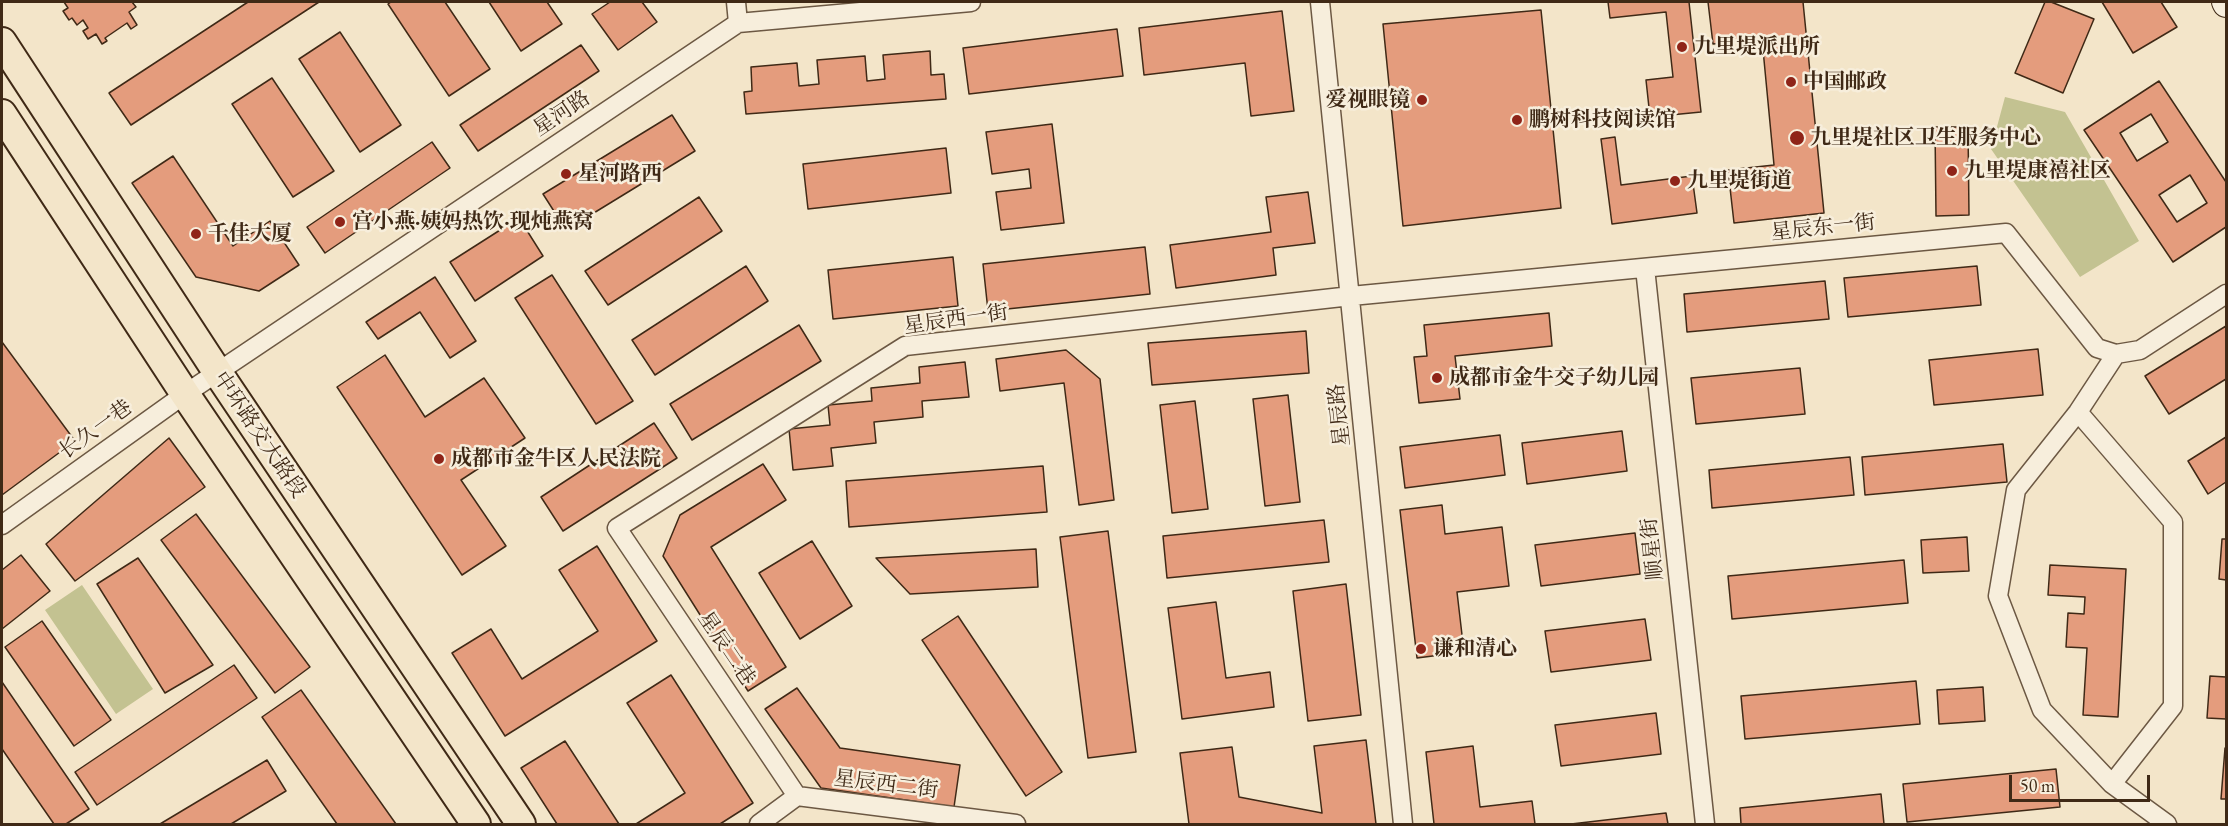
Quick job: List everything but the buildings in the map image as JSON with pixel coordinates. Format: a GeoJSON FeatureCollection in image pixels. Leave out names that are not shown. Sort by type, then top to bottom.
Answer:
{"type":"FeatureCollection","features":[{"type":"Feature","properties":{"kind":"main road","name":"中环路交大路段"},"geometry":{"type":"LineString","coordinates":[[2,42],[218,373],[521,825]]}},
{"type":"Feature","properties":{"kind":"main road","name":"中环路交大路段"},"geometry":{"type":"LineString","coordinates":[[2,114],[185,394],[476,825]]}},
{"type":"Feature","properties":{"kind":"street"},"geometry":{"type":"LineString","coordinates":[[736,2],[738,23]]}},
{"type":"Feature","properties":{"kind":"street","name":"星河路"},"geometry":{"type":"LineString","coordinates":[[218,373],[738,23],[971,2]]}},
{"type":"Feature","properties":{"kind":"street","name":"星辰路"},"geometry":{"type":"LineString","coordinates":[[1320,2],[1403,825]]}},
{"type":"Feature","properties":{"kind":"street","name":"星辰东一街"},"geometry":{"type":"LineString","coordinates":[[1351,296],[2006,233],[2097,348],[2116,354]]}},
{"type":"Feature","properties":{"kind":"street","name":"顺星街"},"geometry":{"type":"LineString","coordinates":[[1645,268],[1705,825]]}},
{"type":"Feature","properties":{"kind":"street"},"geometry":{"type":"LineString","coordinates":[[2167,825],[2112,784],[2042,710],[1998,596],[2016,490],[2078,412],[2116,354],[2140,350],[2226,294]]}},
{"type":"Feature","properties":{"kind":"street","name":"星辰西一街"},"geometry":{"type":"LineString","coordinates":[[617,528],[905,346],[1351,296]]}},
{"type":"Feature","properties":{"kind":"street","name":"长久一巷"},"geometry":{"type":"LineString","coordinates":[[2,525],[185,394],[218,373]]}},
{"type":"Feature","properties":{"kind":"street"},"geometry":{"type":"LineString","coordinates":[[2078,412],[2173,522],[2173,706],[2112,784]]}},
{"type":"Feature","properties":{"kind":"street","name":"星辰二巷"},"geometry":{"type":"LineString","coordinates":[[617,528],[797,796]]}},
{"type":"Feature","properties":{"kind":"street"},"geometry":{"type":"LineString","coordinates":[[759,825],[797,796]]}},
{"type":"Feature","properties":{"kind":"street","name":"星辰西二街"},"geometry":{"type":"LineString","coordinates":[[797,796],[1016,825]]}},
{"type":"Feature","properties":{"kind":"shaded area"},"geometry":{"type":"Polygon","coordinates":[[[2005,97],[2065,112],[2139,241],[2080,277],[1991,149],[2005,97]]]}},
{"type":"Feature","properties":{"kind":"shaded area"},"geometry":{"type":"Polygon","coordinates":[[[82,585],[153,689],[116,714],[45,610],[82,585]]]}},
{"type":"Feature","properties":{"kind":"place","name":"九里堤派出所"},"geometry":{"type":"Point","coordinates":[1682,47]}},
{"type":"Feature","properties":{"kind":"place","name":"中国邮政"},"geometry":{"type":"Point","coordinates":[1791,82]}},
{"type":"Feature","properties":{"kind":"place","name":"爱视眼镜"},"geometry":{"type":"Point","coordinates":[1422,100]}},
{"type":"Feature","properties":{"kind":"place","name":"鹏树科技阅读馆"},"geometry":{"type":"Point","coordinates":[1517,120]}},
{"type":"Feature","properties":{"kind":"place","name":"九里堤社区卫生服务中心"},"geometry":{"type":"Point","coordinates":[1797,138]}},
{"type":"Feature","properties":{"kind":"place","name":"九里堤康禧社区"},"geometry":{"type":"Point","coordinates":[1952,171]}},
{"type":"Feature","properties":{"kind":"place","name":"星河路西"},"geometry":{"type":"Point","coordinates":[566,174]}},
{"type":"Feature","properties":{"kind":"place","name":"九里堤街道"},"geometry":{"type":"Point","coordinates":[1675,181]}},
{"type":"Feature","properties":{"kind":"place","name":"宫小燕·姨妈热饮·现炖燕窝"},"geometry":{"type":"Point","coordinates":[340,222]}},
{"type":"Feature","properties":{"kind":"place","name":"千佳大厦"},"geometry":{"type":"Point","coordinates":[196,234]}},
{"type":"Feature","properties":{"kind":"place","name":"成都市金牛交子幼儿园"},"geometry":{"type":"Point","coordinates":[1437,378]}},
{"type":"Feature","properties":{"kind":"place","name":"成都市金牛区人民法院"},"geometry":{"type":"Point","coordinates":[439,459]}},
{"type":"Feature","properties":{"kind":"place","name":"谦和清心"},"geometry":{"type":"Point","coordinates":[1421,649]}}]}
